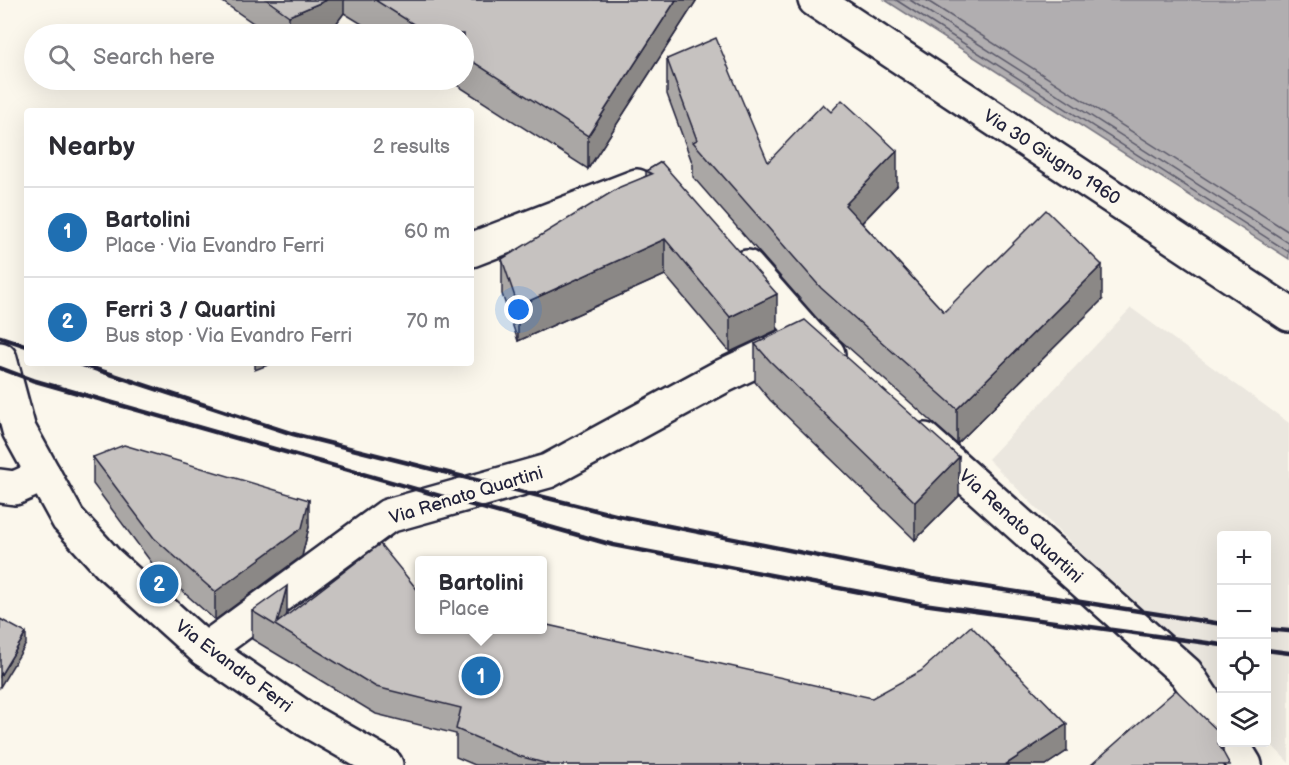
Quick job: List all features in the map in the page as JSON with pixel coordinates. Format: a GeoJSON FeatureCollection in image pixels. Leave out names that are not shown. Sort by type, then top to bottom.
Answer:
{"type":"FeatureCollection","features":[{"type":"Feature","properties":{"kind":"street","name":"Via 30 Giugno 1960"},"geometry":{"type":"LineString","coordinates":[[815,0],[1289,314]]}},
{"type":"Feature","properties":{"kind":"street"},"geometry":{"type":"LineString","coordinates":[[474,249],[666,175]]}},
{"type":"Feature","properties":{"kind":"street"},"geometry":{"type":"LineString","coordinates":[[729,246],[808,336],[852,375]]}},
{"type":"Feature","properties":{"kind":"street","name":"Via Renato Quartini"},"geometry":{"type":"LineString","coordinates":[[206,650],[387,516],[548,471],[721,377],[808,336]]}},
{"type":"Feature","properties":{"kind":"street","name":"Via Evandro Ferri"},"geometry":{"type":"LineString","coordinates":[[0,358],[19,430],[68,519],[108,563],[206,650],[307,720],[386,765]]}},
{"type":"Feature","properties":{"kind":"street","name":"Via Renato Quartini"},"geometry":{"type":"LineString","coordinates":[[904,422],[1185,672],[1217,722]]}},
{"type":"Feature","properties":{"kind":"street"},"geometry":{"type":"LineString","coordinates":[[0,486],[15,488],[44,475]]}},
{"type":"Feature","properties":{"kind":"street"},"geometry":{"type":"LineString","coordinates":[[1234,747],[1245,765]]}},
{"type":"Feature","properties":{"kind":"shaded area"},"geometry":{"type":"Polygon","coordinates":[[[1131,308],[1289,423],[1289,763],[1271,744],[1271,531],[1217,531],[1217,691],[988,459],[1131,308]]]}},
{"type":"Feature","properties":{"kind":"water"},"geometry":{"type":"Polygon","coordinates":[[[885,0],[1289,0],[1289,259],[885,0]]]}},
{"type":"Feature","properties":{"kind":"building"},"geometry":{"type":"Polygon","coordinates":[[[267,0],[327,0],[289,16],[267,0]]]}},
{"type":"Feature","properties":{"kind":"building"},"geometry":{"type":"Polygon","coordinates":[[[375,0],[676,0],[588,136],[474,62],[474,24],[413,24],[375,0]]]}},
{"type":"Feature","properties":{"kind":"building"},"geometry":{"type":"Polygon","coordinates":[[[716,38],[768,162],[823,104],[831,112],[842,100],[897,151],[845,205],[944,312],[1046,210],[1102,265],[957,409],[821,288],[693,142],[697,140],[667,59],[716,38]]]}},
{"type":"Feature","properties":{"kind":"building"},"geometry":{"type":"Polygon","coordinates":[[[661,162],[777,294],[730,317],[665,239],[518,306],[502,259],[620,187],[652,174],[646,171],[661,162]]]}},
{"type":"Feature","properties":{"kind":"building"},"geometry":{"type":"Polygon","coordinates":[[[805,320],[959,457],[915,502],[755,344],[805,320]]]}},
{"type":"Feature","properties":{"kind":"building"},"geometry":{"type":"Polygon","coordinates":[[[124,445],[309,500],[302,528],[215,592],[154,538],[93,457],[124,445]]]}},
{"type":"Feature","properties":{"kind":"building"},"geometry":{"type":"Polygon","coordinates":[[[380,544],[415,587],[415,634],[547,634],[547,625],[872,698],[921,671],[971,626],[1067,724],[1005,765],[551,765],[519,756],[456,729],[461,708],[376,687],[252,611],[287,586],[277,623],[380,544]]]}},
{"type":"Feature","properties":{"kind":"building"},"geometry":{"type":"Polygon","coordinates":[[[0,619],[26,633],[0,676],[0,619]]]}},
{"type":"Feature","properties":{"kind":"building"},"geometry":{"type":"Polygon","coordinates":[[[1176,690],[1217,730],[1217,747],[1220,747],[1230,765],[1091,765],[1176,690]]]}},
{"type":"Feature","properties":{"kind":"railway"},"geometry":{"type":"LineString","coordinates":[[0,337],[24,345]]}},
{"type":"Feature","properties":{"kind":"railway"},"geometry":{"type":"LineString","coordinates":[[86,366],[293,434],[619,516],[933,579],[1217,623]]}},
{"type":"Feature","properties":{"kind":"railway"},"geometry":{"type":"LineString","coordinates":[[0,368],[32,380],[613,545],[923,604],[1217,644]]}},
{"type":"Feature","properties":{"kind":"railway"},"geometry":{"type":"LineString","coordinates":[[1271,629],[1289,631]]}},
{"type":"Feature","properties":{"kind":"railway"},"geometry":{"type":"LineString","coordinates":[[1271,651],[1289,653]]}},
{"type":"Feature","properties":{"kind":"place","name":"Ferri 3 / Quartini"},"geometry":{"type":"Point","coordinates":[159,584]}},
{"type":"Feature","properties":{"kind":"place","name":"Bartolini"},"geometry":{"type":"Point","coordinates":[481,676]}}]}
